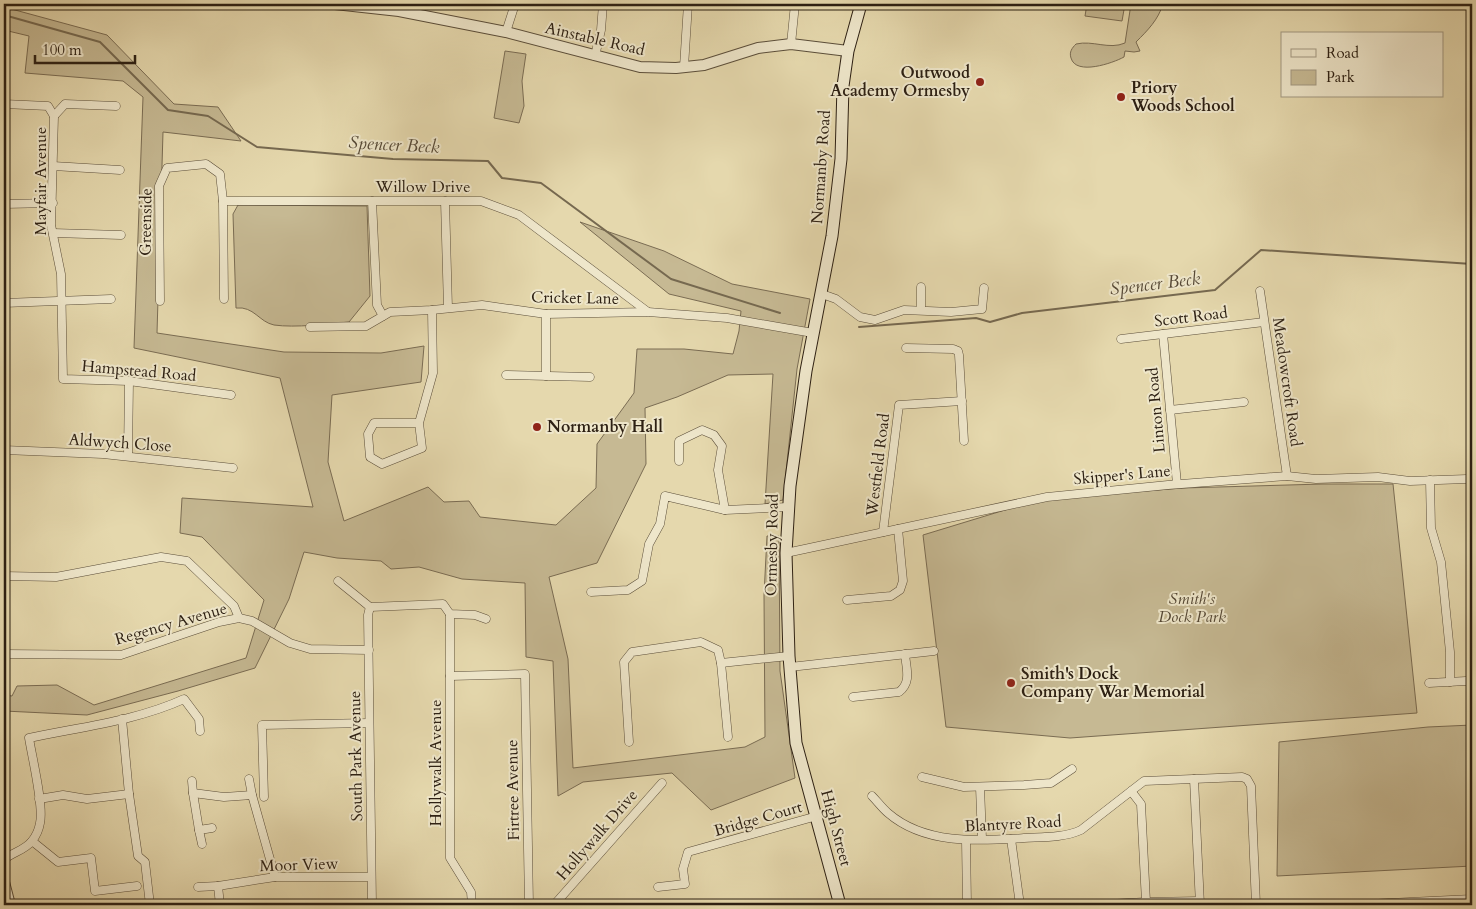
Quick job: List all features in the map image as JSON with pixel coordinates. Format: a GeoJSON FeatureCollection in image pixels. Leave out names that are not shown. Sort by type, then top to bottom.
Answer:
{"type":"FeatureCollection","features":[{"type":"Feature","properties":{"kind":"main road","name":"Normanby Road"},"geometry":{"type":"LineString","coordinates":[[814,333],[832,236],[841,159],[843,86],[848,51],[861,4]]}},
{"type":"Feature","properties":{"kind":"main road","name":"Ormesby Road"},"geometry":{"type":"LineString","coordinates":[[799,760],[794,723],[790,661],[786,553],[788,507],[806,371],[814,333]]}},
{"type":"Feature","properties":{"kind":"main road","name":"High Street"},"geometry":{"type":"LineString","coordinates":[[799,760],[817,816],[840,905]]}},
{"type":"Feature","properties":{"kind":"street","name":"Ainstable Road"},"geometry":{"type":"LineString","coordinates":[[334,4],[399,11],[506,32],[640,67],[704,65],[758,48],[791,44],[848,51]]}},
{"type":"Feature","properties":{"kind":"street"},"geometry":{"type":"LineString","coordinates":[[506,32],[515,4]]}},
{"type":"Feature","properties":{"kind":"street"},"geometry":{"type":"LineString","coordinates":[[595,56],[601,30],[603,4]]}},
{"type":"Feature","properties":{"kind":"street"},"geometry":{"type":"LineString","coordinates":[[684,67],[688,4]]}},
{"type":"Feature","properties":{"kind":"street"},"geometry":{"type":"LineString","coordinates":[[791,44],[795,4]]}},
{"type":"Feature","properties":{"kind":"street","name":"Mayfair Avenue"},"geometry":{"type":"LineString","coordinates":[[4,104],[48,106],[54,116],[51,225],[61,274],[62,300]]}},
{"type":"Feature","properties":{"kind":"street"},"geometry":{"type":"LineString","coordinates":[[54,116],[65,104],[116,106]]}},
{"type":"Feature","properties":{"kind":"street","name":"Greenside"},"geometry":{"type":"LineString","coordinates":[[160,301],[158,186],[166,168],[206,164],[220,174],[223,201]]}},
{"type":"Feature","properties":{"kind":"street"},"geometry":{"type":"LineString","coordinates":[[54,166],[120,170]]}},
{"type":"Feature","properties":{"kind":"street"},"geometry":{"type":"LineString","coordinates":[[223,201],[224,299]]}},
{"type":"Feature","properties":{"kind":"street","name":"Willow Drive"},"geometry":{"type":"LineString","coordinates":[[223,201],[481,201],[519,215],[648,312]]}},
{"type":"Feature","properties":{"kind":"street"},"geometry":{"type":"LineString","coordinates":[[372,201],[377,305],[383,316]]}},
{"type":"Feature","properties":{"kind":"street"},"geometry":{"type":"LineString","coordinates":[[445,201],[448,308]]}},
{"type":"Feature","properties":{"kind":"street"},"geometry":{"type":"LineString","coordinates":[[4,204],[53,204]]}},
{"type":"Feature","properties":{"kind":"street"},"geometry":{"type":"LineString","coordinates":[[53,233],[121,235]]}},
{"type":"Feature","properties":{"kind":"street"},"geometry":{"type":"LineString","coordinates":[[921,288],[921,310]]}},
{"type":"Feature","properties":{"kind":"street"},"geometry":{"type":"LineString","coordinates":[[822,294],[836,299],[860,317],[875,320],[904,310],[951,312],[982,309],[984,288]]}},
{"type":"Feature","properties":{"kind":"street","name":"Meadowcroft Road"},"geometry":{"type":"LineString","coordinates":[[1260,291],[1287,476]]}},
{"type":"Feature","properties":{"kind":"street"},"geometry":{"type":"LineString","coordinates":[[4,303],[111,299]]}},
{"type":"Feature","properties":{"kind":"street","name":"Hampstead Road"},"geometry":{"type":"LineString","coordinates":[[62,300],[63,379],[129,381],[232,394]]}},
{"type":"Feature","properties":{"kind":"street","name":"Cricket Lane"},"geometry":{"type":"LineString","coordinates":[[310,327],[366,326],[390,312],[482,305],[546,314],[648,312],[727,318],[814,333]]}},
{"type":"Feature","properties":{"kind":"street"},"geometry":{"type":"LineString","coordinates":[[419,423],[374,423],[368,434],[370,457],[382,464],[422,448],[419,423],[434,373],[432,310]]}},
{"type":"Feature","properties":{"kind":"street"},"geometry":{"type":"LineString","coordinates":[[546,314],[546,376]]}},
{"type":"Feature","properties":{"kind":"street","name":"Scott Road"},"geometry":{"type":"LineString","coordinates":[[1121,338],[1264,322]]}},
{"type":"Feature","properties":{"kind":"street","name":"Linton Road"},"geometry":{"type":"LineString","coordinates":[[1163,334],[1176,484]]}},
{"type":"Feature","properties":{"kind":"street"},"geometry":{"type":"LineString","coordinates":[[906,348],[953,349],[958,351],[964,441]]}},
{"type":"Feature","properties":{"kind":"street"},"geometry":{"type":"LineString","coordinates":[[506,375],[590,377]]}},
{"type":"Feature","properties":{"kind":"street"},"geometry":{"type":"LineString","coordinates":[[128,456],[129,381]]}},
{"type":"Feature","properties":{"kind":"street","name":"Westfield Road"},"geometry":{"type":"LineString","coordinates":[[883,532],[899,405],[962,401]]}},
{"type":"Feature","properties":{"kind":"street"},"geometry":{"type":"LineString","coordinates":[[1170,410],[1244,402]]}},
{"type":"Feature","properties":{"kind":"street"},"geometry":{"type":"LineString","coordinates":[[679,461],[678,442],[702,430],[714,435],[722,446],[718,470],[725,510]]}},
{"type":"Feature","properties":{"kind":"street","name":"Aldwych Close"},"geometry":{"type":"LineString","coordinates":[[4,450],[128,456],[233,468]]}},
{"type":"Feature","properties":{"kind":"street","name":"Skipper's Lane"},"geometry":{"type":"LineString","coordinates":[[786,553],[1047,497],[1176,484],[1287,476],[1316,479],[1378,477],[1410,481],[1467,479]]}},
{"type":"Feature","properties":{"kind":"street"},"geometry":{"type":"LineString","coordinates":[[1430,480],[1431,528],[1442,562],[1450,652],[1450,682]]}},
{"type":"Feature","properties":{"kind":"street"},"geometry":{"type":"LineString","coordinates":[[591,592],[628,590],[642,581],[649,544],[660,524],[665,496],[725,510],[788,507]]}},
{"type":"Feature","properties":{"kind":"street"},"geometry":{"type":"LineString","coordinates":[[846,600],[891,596],[900,590],[903,581],[898,529]]}},
{"type":"Feature","properties":{"kind":"street"},"geometry":{"type":"LineString","coordinates":[[4,576],[56,577],[161,557],[187,561],[234,606],[240,618]]}},
{"type":"Feature","properties":{"kind":"street"},"geometry":{"type":"LineString","coordinates":[[338,582],[370,607],[443,604],[450,614],[475,615],[486,620]]}},
{"type":"Feature","properties":{"kind":"street","name":"South Park Avenue"},"geometry":{"type":"LineString","coordinates":[[370,607],[368,615],[372,905]]}},
{"type":"Feature","properties":{"kind":"street","name":"Hollywalk Avenue"},"geometry":{"type":"LineString","coordinates":[[450,614],[450,858],[471,892],[472,905]]}},
{"type":"Feature","properties":{"kind":"street","name":"Regency Avenue"},"geometry":{"type":"LineString","coordinates":[[4,654],[121,655],[219,622],[240,618],[252,620],[290,643],[310,649],[369,650]]}},
{"type":"Feature","properties":{"kind":"street"},"geometry":{"type":"LineString","coordinates":[[629,742],[624,662],[632,652],[701,642],[718,650],[728,737]]}},
{"type":"Feature","properties":{"kind":"street"},"geometry":{"type":"LineString","coordinates":[[721,663],[905,654],[934,650]]}},
{"type":"Feature","properties":{"kind":"street"},"geometry":{"type":"LineString","coordinates":[[853,697],[899,692],[903,689],[908,680],[905,654]]}},
{"type":"Feature","properties":{"kind":"street","name":"Firtree Avenue"},"geometry":{"type":"LineString","coordinates":[[450,676],[525,674],[529,905]]}},
{"type":"Feature","properties":{"kind":"street"},"geometry":{"type":"LineString","coordinates":[[1429,683],[1466,681]]}},
{"type":"Feature","properties":{"kind":"street"},"geometry":{"type":"LineString","coordinates":[[4,860],[9,855],[23,850],[32,841],[41,822],[29,738],[122,719],[166,708],[184,700],[199,719],[200,731]]}},
{"type":"Feature","properties":{"kind":"street"},"geometry":{"type":"LineString","coordinates":[[122,719],[129,794],[138,856],[145,862],[150,905]]}},
{"type":"Feature","properties":{"kind":"street"},"geometry":{"type":"LineString","coordinates":[[264,797],[262,725],[369,723]]}},
{"type":"Feature","properties":{"kind":"street"},"geometry":{"type":"LineString","coordinates":[[922,777],[964,787],[980,787],[1052,783],[1072,769]]}},
{"type":"Feature","properties":{"kind":"street","name":"Blantyre Road"},"geometry":{"type":"LineString","coordinates":[[872,796],[894,817],[920,832],[936,837],[966,840],[1012,839],[1069,835],[1081,830],[1144,782],[1242,777],[1247,779],[1251,786],[1256,905]]}},
{"type":"Feature","properties":{"kind":"street"},"geometry":{"type":"LineString","coordinates":[[249,779],[275,877]]}},
{"type":"Feature","properties":{"kind":"street"},"geometry":{"type":"LineString","coordinates":[[1089,905],[1146,902],[1200,903],[1194,779]]}},
{"type":"Feature","properties":{"kind":"street"},"geometry":{"type":"LineString","coordinates":[[192,781],[194,806],[202,844]]}},
{"type":"Feature","properties":{"kind":"street","name":"Hollywalk Drive"},"geometry":{"type":"LineString","coordinates":[[554,905],[662,783]]}},
{"type":"Feature","properties":{"kind":"street"},"geometry":{"type":"LineString","coordinates":[[980,787],[982,839]]}},
{"type":"Feature","properties":{"kind":"street"},"geometry":{"type":"LineString","coordinates":[[1130,791],[1141,804],[1146,902]]}},
{"type":"Feature","properties":{"kind":"street"},"geometry":{"type":"LineString","coordinates":[[193,793],[224,797],[252,795]]}},
{"type":"Feature","properties":{"kind":"street"},"geometry":{"type":"LineString","coordinates":[[39,799],[63,795],[87,799],[129,794]]}},
{"type":"Feature","properties":{"kind":"street","name":"Bridge Court"},"geometry":{"type":"LineString","coordinates":[[658,887],[685,884],[682,869],[688,852],[817,816]]}},
{"type":"Feature","properties":{"kind":"street"},"geometry":{"type":"LineString","coordinates":[[199,830],[212,828]]}},
{"type":"Feature","properties":{"kind":"street"},"geometry":{"type":"LineString","coordinates":[[1012,839],[1020,905]]}},
{"type":"Feature","properties":{"kind":"street"},"geometry":{"type":"LineString","coordinates":[[966,840],[967,905]]}},
{"type":"Feature","properties":{"kind":"street"},"geometry":{"type":"LineString","coordinates":[[32,841],[58,862],[91,858],[95,891],[137,886]]}},
{"type":"Feature","properties":{"kind":"street","name":"Moor View"},"geometry":{"type":"LineString","coordinates":[[198,887],[218,886],[275,877],[371,877]]}},
{"type":"Feature","properties":{"kind":"street"},"geometry":{"type":"LineString","coordinates":[[4,882],[10,905]]}},
{"type":"Feature","properties":{"kind":"street"},"geometry":{"type":"LineString","coordinates":[[218,886],[220,905]]}},
{"type":"Feature","properties":{"kind":"street"},"geometry":{"type":"LineString","coordinates":[[1347,905],[1472,899]]}},
{"type":"Feature","properties":{"kind":"green space"},"geometry":{"type":"Polygon","coordinates":[[[1087,4],[1125,4],[1122,21],[1085,16],[1087,4]]]}},
{"type":"Feature","properties":{"kind":"green space"},"geometry":{"type":"Polygon","coordinates":[[[1131,4],[1163,4],[1155,20],[1136,42],[1140,51],[1125,51],[1124,57],[1104,65],[1087,67],[1074,63],[1070,54],[1076,44],[1089,43],[1113,46],[1125,43],[1131,4]]]}},
{"type":"Feature","properties":{"kind":"green space"},"geometry":{"type":"Polygon","coordinates":[[[4,7],[107,35],[174,104],[218,107],[241,141],[163,132],[157,333],[284,352],[381,353],[424,346],[421,382],[332,395],[328,462],[344,521],[428,487],[444,502],[469,501],[480,517],[556,525],[596,488],[597,444],[634,393],[637,349],[684,349],[733,354],[739,331],[741,311],[669,294],[580,222],[664,251],[732,284],[810,299],[797,369],[783,500],[765,504],[773,374],[728,375],[677,397],[645,408],[646,464],[597,563],[549,577],[568,659],[573,768],[745,747],[765,737],[764,595],[767,536],[779,536],[780,671],[795,778],[711,810],[672,773],[583,782],[558,796],[553,661],[526,657],[525,583],[462,579],[419,567],[391,569],[381,561],[337,558],[304,552],[289,599],[255,668],[87,715],[4,711],[4,695],[12,696],[17,686],[57,685],[94,705],[246,658],[264,600],[202,537],[180,533],[182,498],[313,507],[280,378],[134,348],[143,97],[123,81],[25,73],[29,36],[4,30],[4,7]]]}},
{"type":"Feature","properties":{"kind":"green space"},"geometry":{"type":"Polygon","coordinates":[[[505,51],[526,54],[522,81],[524,106],[519,123],[494,118],[505,51]]]}},
{"type":"Feature","properties":{"kind":"green space"},"geometry":{"type":"Polygon","coordinates":[[[238,205],[367,206],[370,296],[349,322],[282,326],[264,321],[247,309],[236,308],[233,214],[238,205]]]}},
{"type":"Feature","properties":{"kind":"green space","name":"Smith's Dock Park"},"geometry":{"type":"Polygon","coordinates":[[[1393,484],[1417,713],[1070,738],[946,727],[923,535],[1041,499],[1183,488],[1393,484]]]}},
{"type":"Feature","properties":{"kind":"green space"},"geometry":{"type":"Polygon","coordinates":[[[1472,725],[1472,866],[1277,876],[1279,742],[1428,727],[1472,725]]]}},
{"type":"Feature","properties":{"kind":"waterway","name":"Spencer Beck"},"geometry":{"type":"LineString","coordinates":[[4,15],[100,42],[168,110],[208,116],[257,147],[393,159],[488,161],[502,178],[541,183],[671,279],[780,313]]}},
{"type":"Feature","properties":{"kind":"waterway","name":"Spencer Beck"},"geometry":{"type":"LineString","coordinates":[[859,327],[976,318],[990,322],[1022,313],[1215,290],[1261,250],[1472,264]]}},
{"type":"Feature","properties":{"kind":"place","name":"Outwood Academy Ormesby"},"geometry":{"type":"Point","coordinates":[980,82]}},
{"type":"Feature","properties":{"kind":"place","name":"Priory Woods School"},"geometry":{"type":"Point","coordinates":[1121,97]}},
{"type":"Feature","properties":{"kind":"place","name":"Normanby Hall"},"geometry":{"type":"Point","coordinates":[537,427]}},
{"type":"Feature","properties":{"kind":"place","name":"Smith's Dock Company War Memorial"},"geometry":{"type":"Point","coordinates":[1011,683]}}]}
